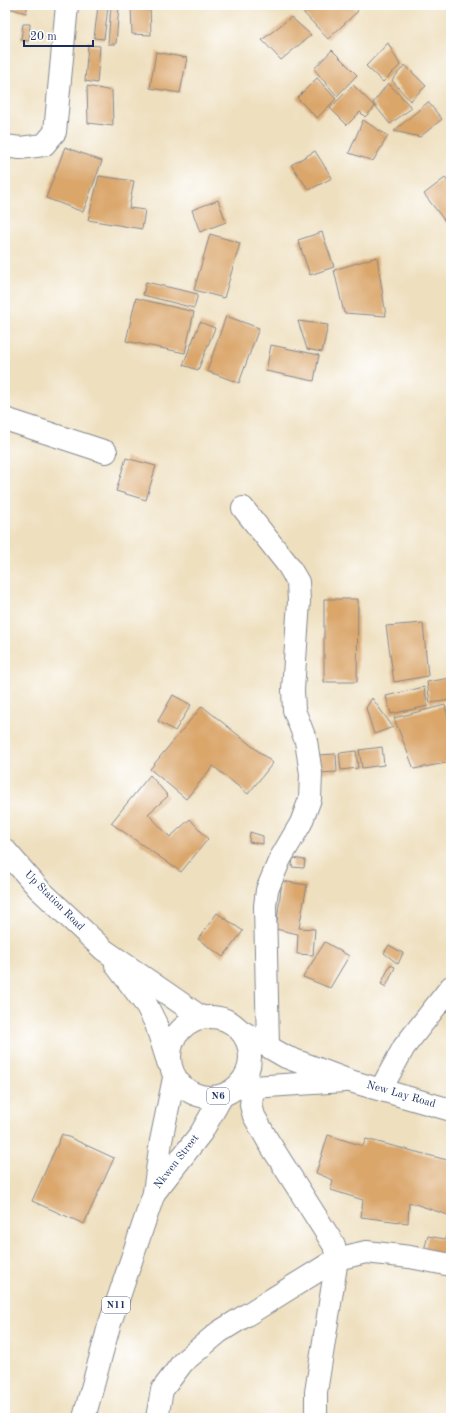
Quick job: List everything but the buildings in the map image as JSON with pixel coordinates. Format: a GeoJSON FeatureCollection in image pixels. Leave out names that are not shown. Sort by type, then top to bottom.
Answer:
{"type":"FeatureCollection","features":[{"type":"Feature","properties":{"kind":"main road"},"geometry":{"type":"LineString","coordinates":[[5,146],[20,148],[44,145],[55,132],[67,5]]}},
{"type":"Feature","properties":{"kind":"main road"},"geometry":{"type":"LineString","coordinates":[[5,419],[106,452]]}},
{"type":"Feature","properties":{"kind":"main road"},"geometry":{"type":"LineString","coordinates":[[244,508],[288,565],[298,582],[299,601],[294,710],[306,741],[311,774],[310,799],[301,823],[280,859],[267,890],[265,906],[268,1046]]}},
{"type":"Feature","properties":{"kind":"main road","name":"Up Station Road"},"geometry":{"type":"LineString","coordinates":[[5,850],[39,889],[104,950]]}},
{"type":"Feature","properties":{"kind":"main road","name":"N6"},"geometry":{"type":"LineString","coordinates":[[104,950],[201,1017],[216,1017],[230,1022],[241,1031],[286,1057],[350,1081]]}},
{"type":"Feature","properties":{"kind":"main road","name":"N6"},"geometry":{"type":"LineString","coordinates":[[104,950],[147,1006],[156,1024],[172,1072],[189,1093],[205,1098],[237,1091],[350,1081]]}},
{"type":"Feature","properties":{"kind":"main road"},"geometry":{"type":"LineString","coordinates":[[381,1089],[404,1047],[451,987]]}},
{"type":"Feature","properties":{"kind":"main road"},"geometry":{"type":"LineString","coordinates":[[172,1072],[169,1050],[175,1035],[186,1024],[201,1017]]}},
{"type":"Feature","properties":{"kind":"main road","name":"N6"},"geometry":{"type":"LineString","coordinates":[[237,1091],[246,1076],[250,1061],[249,1045],[241,1031]]}},
{"type":"Feature","properties":{"kind":"main road","name":"Nkwen Street"},"geometry":{"type":"LineString","coordinates":[[154,1193],[172,1072]]}},
{"type":"Feature","properties":{"kind":"main road","name":"New Lay Road"},"geometry":{"type":"LineString","coordinates":[[350,1081],[451,1110]]}},
{"type":"Feature","properties":{"kind":"main road"},"geometry":{"type":"LineString","coordinates":[[237,1091],[251,1105],[254,1116],[268,1141],[334,1245],[337,1258],[316,1392],[316,1418]]}},
{"type":"Feature","properties":{"kind":"main road","name":"Nkwen Street"},"geometry":{"type":"LineString","coordinates":[[154,1193],[201,1133],[237,1091]]}},
{"type":"Feature","properties":{"kind":"main road","name":"N11"},"geometry":{"type":"LineString","coordinates":[[84,1418],[109,1326],[154,1193]]}},
{"type":"Feature","properties":{"kind":"main road"},"geometry":{"type":"LineString","coordinates":[[157,1418],[162,1390],[183,1362],[219,1332],[337,1258],[366,1252],[451,1265]]}}]}
